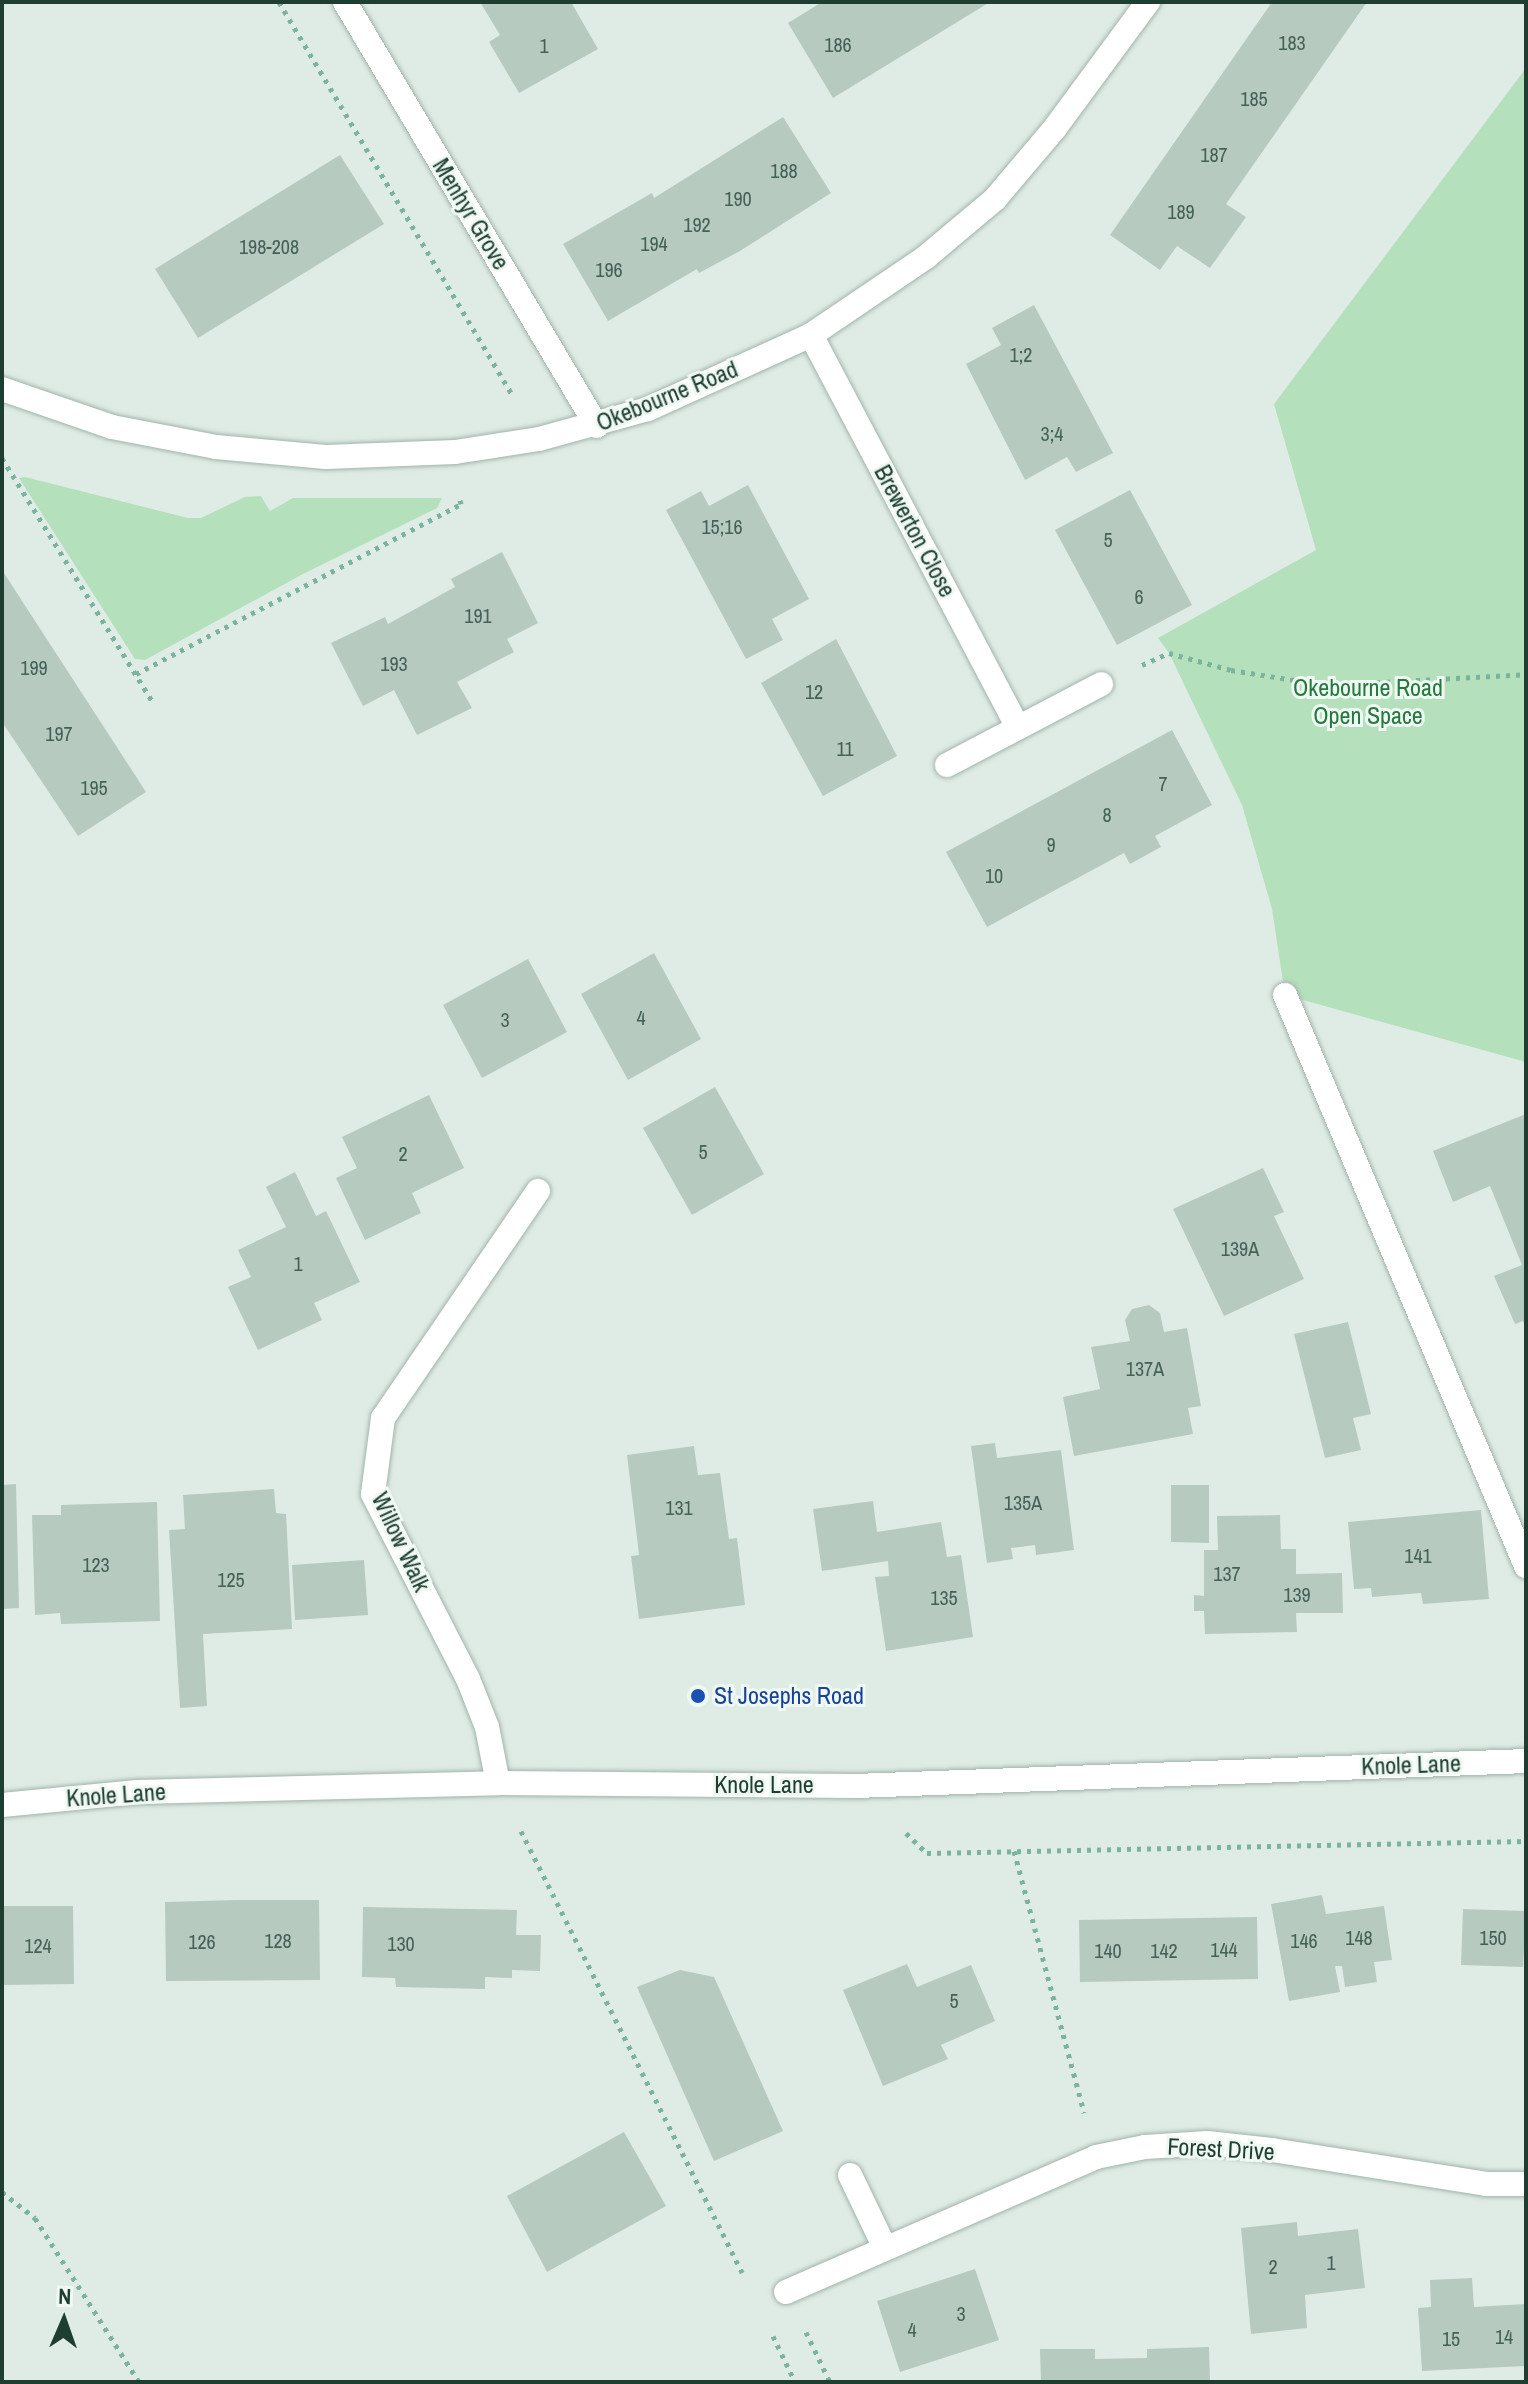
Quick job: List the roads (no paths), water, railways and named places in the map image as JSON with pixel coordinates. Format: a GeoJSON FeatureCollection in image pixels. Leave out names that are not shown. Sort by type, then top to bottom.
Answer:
{"type":"FeatureCollection","features":[{"type":"Feature","properties":{"kind":"street","name":"Menhyr Grove"},"geometry":{"type":"LineString","coordinates":[[345,2],[597,426]]}},
{"type":"Feature","properties":{"kind":"street","name":"Okebourne Road"},"geometry":{"type":"LineString","coordinates":[[2,389],[112,427],[216,447],[326,457],[455,452],[539,439],[597,426],[648,409],[811,335],[926,257],[995,199],[1055,128],[1148,2]]}},
{"type":"Feature","properties":{"kind":"street","name":"Brewerton Close"},"geometry":{"type":"LineString","coordinates":[[811,335],[1018,727]]}},
{"type":"Feature","properties":{"kind":"street"},"geometry":{"type":"LineString","coordinates":[[947,765],[1101,684]]}},
{"type":"Feature","properties":{"kind":"street"},"geometry":{"type":"LineString","coordinates":[[1285,995],[1526,1566]]}},
{"type":"Feature","properties":{"kind":"street","name":"Willow Walk"},"geometry":{"type":"LineString","coordinates":[[498,1783],[487,1727],[468,1679],[373,1494],[383,1418],[538,1191]]}},
{"type":"Feature","properties":{"kind":"street","name":"Knole Lane"},"geometry":{"type":"LineString","coordinates":[[2,1805],[137,1792],[498,1783],[855,1786],[1526,1761]]}},
{"type":"Feature","properties":{"kind":"street","name":"Forest Drive"},"geometry":{"type":"LineString","coordinates":[[786,2292],[1096,2157],[1145,2147],[1207,2143],[1486,2184],[1526,2184]]}},
{"type":"Feature","properties":{"kind":"street"},"geometry":{"type":"LineString","coordinates":[[850,2175],[885,2248]]}},
{"type":"Feature","properties":{"kind":"place","name":"St Josephs Road"},"geometry":{"type":"Point","coordinates":[698,1696]}},
{"type":"Feature","properties":{"kind":"park label","name":"Okebourne Road Open Space"},"geometry":{"type":"Point","coordinates":[1368,702]}}]}
